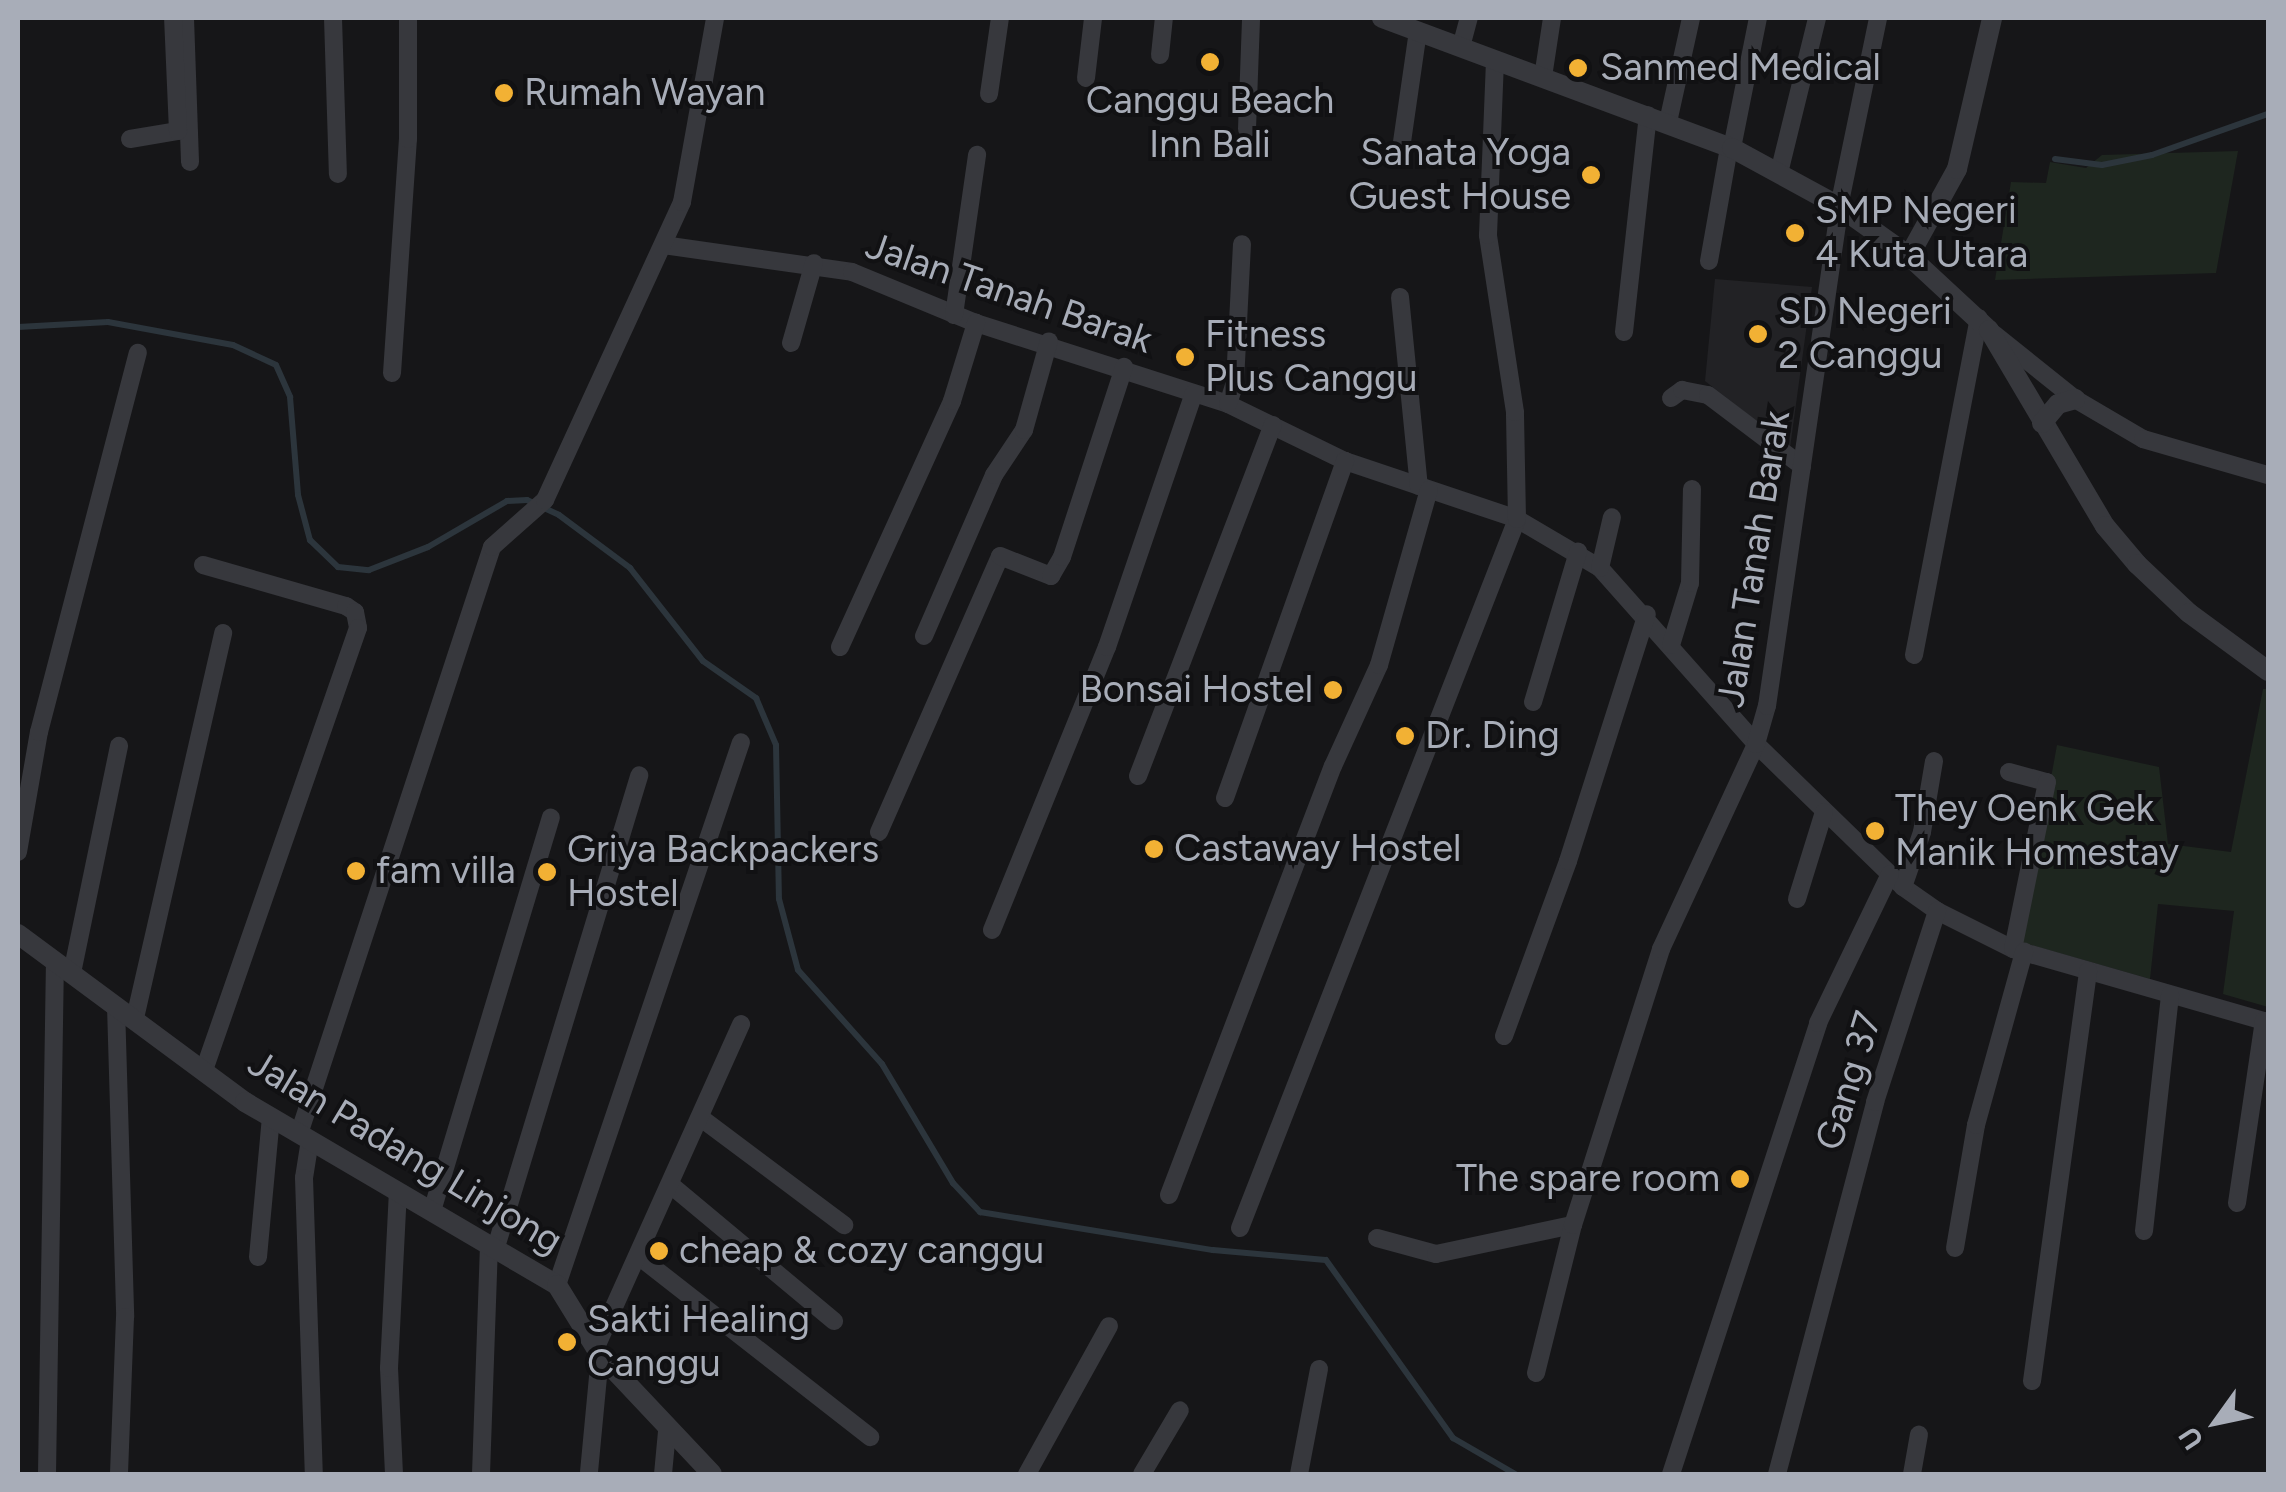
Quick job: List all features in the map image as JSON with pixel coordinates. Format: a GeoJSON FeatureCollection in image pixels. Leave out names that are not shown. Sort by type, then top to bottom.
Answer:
{"type":"FeatureCollection","features":[{"type":"Feature","properties":{"kind":"street"},"geometry":{"type":"LineString","coordinates":[[130,140],[178,130],[172,18]]}},
{"type":"Feature","properties":{"kind":"street"},"geometry":{"type":"LineString","coordinates":[[185,18],[190,162]]}},
{"type":"Feature","properties":{"kind":"street"},"geometry":{"type":"LineString","coordinates":[[332,18],[338,174]]}},
{"type":"Feature","properties":{"kind":"street"},"geometry":{"type":"LineString","coordinates":[[392,373],[408,139],[408,18]]}},
{"type":"Feature","properties":{"kind":"street"},"geometry":{"type":"LineString","coordinates":[[314,1474],[305,1137],[492,547],[541,506],[682,202],[716,18]]}},
{"type":"Feature","properties":{"kind":"street"},"geometry":{"type":"LineString","coordinates":[[990,94],[1000,18]]}},
{"type":"Feature","properties":{"kind":"street"},"geometry":{"type":"LineString","coordinates":[[1086,78],[1094,18]]}},
{"type":"Feature","properties":{"kind":"street"},"geometry":{"type":"LineString","coordinates":[[1160,56],[1164,18]]}},
{"type":"Feature","properties":{"kind":"street"},"geometry":{"type":"LineString","coordinates":[[1247,128],[1252,18]]}},
{"type":"Feature","properties":{"kind":"street"},"geometry":{"type":"LineString","coordinates":[[1461,47],[1469,18]]}},
{"type":"Feature","properties":{"kind":"street"},"geometry":{"type":"LineString","coordinates":[[1544,77],[1552,18]]}},
{"type":"Feature","properties":{"kind":"street"},"geometry":{"type":"LineString","coordinates":[[1624,332],[1658,119],[1691,18]]}},
{"type":"Feature","properties":{"kind":"street"},"geometry":{"type":"LineString","coordinates":[[1709,261],[1758,18]]}},
{"type":"Feature","properties":{"kind":"street"},"geometry":{"type":"LineString","coordinates":[[1778,173],[1817,18]]}},
{"type":"Feature","properties":{"kind":"street","name":"Jalan Tanah Barak"},"geometry":{"type":"LineString","coordinates":[[1756,744],[1840,207],[1878,18]]}},
{"type":"Feature","properties":{"kind":"street"},"geometry":{"type":"LineString","coordinates":[[1909,256],[1956,168],[1992,18]]}},
{"type":"Feature","properties":{"kind":"street"},"geometry":{"type":"LineString","coordinates":[[1402,142],[1401,23],[1731,148],[1840,207],[1909,256],[2075,399],[2143,439],[2268,474]]}},
{"type":"Feature","properties":{"kind":"street"},"geometry":{"type":"LineString","coordinates":[[1240,1228],[1518,519],[1515,412],[1488,235],[1496,60]]}},
{"type":"Feature","properties":{"kind":"street"},"geometry":{"type":"LineString","coordinates":[[954,314],[977,156]]}},
{"type":"Feature","properties":{"kind":"street"},"geometry":{"type":"LineString","coordinates":[[1228,404],[1236,382],[1242,244]]}},
{"type":"Feature","properties":{"kind":"street","name":"Jalan Tanah Barak"},"geometry":{"type":"LineString","coordinates":[[663,245],[814,263],[976,322],[1124,366],[1228,404],[1345,460],[1518,519],[1600,568],[1647,614],[1756,744],[1896,880],[1936,910],[2018,950],[2266,1021]]}},
{"type":"Feature","properties":{"kind":"street"},"geometry":{"type":"LineString","coordinates":[[792,343],[814,263]]}},
{"type":"Feature","properties":{"kind":"street"},"geometry":{"type":"LineString","coordinates":[[1169,1195],[1333,766],[1379,666],[1424,488],[1400,297]]}},
{"type":"Feature","properties":{"kind":"street"},"geometry":{"type":"LineString","coordinates":[[840,646],[952,401],[976,322]]}},
{"type":"Feature","properties":{"kind":"street"},"geometry":{"type":"LineString","coordinates":[[1984,324],[2105,526],[2137,564],[2189,613],[2268,670]]}},
{"type":"Feature","properties":{"kind":"street"},"geometry":{"type":"LineString","coordinates":[[1914,655],[1984,324]]}},
{"type":"Feature","properties":{"kind":"street"},"geometry":{"type":"LineString","coordinates":[[924,636],[994,475],[1024,430],[1049,341]]}},
{"type":"Feature","properties":{"kind":"street"},"geometry":{"type":"LineString","coordinates":[[18,852],[39,732],[138,352]]}},
{"type":"Feature","properties":{"kind":"street"},"geometry":{"type":"LineString","coordinates":[[879,832],[1000,556],[1051,576],[1062,557],[1124,366]]}},
{"type":"Feature","properties":{"kind":"street"},"geometry":{"type":"LineString","coordinates":[[1672,398],[1682,390],[1708,395],[1802,466]]}},
{"type":"Feature","properties":{"kind":"street"},"geometry":{"type":"LineString","coordinates":[[992,930],[1106,648],[1194,393]]}},
{"type":"Feature","properties":{"kind":"street"},"geometry":{"type":"LineString","coordinates":[[2042,422],[2058,404],[2075,399]]}},
{"type":"Feature","properties":{"kind":"street"},"geometry":{"type":"LineString","coordinates":[[1138,776],[1273,425]]}},
{"type":"Feature","properties":{"kind":"street"},"geometry":{"type":"LineString","coordinates":[[1225,798],[1345,460]]}},
{"type":"Feature","properties":{"kind":"street"},"geometry":{"type":"LineString","coordinates":[[1671,644],[1690,583],[1692,489]]}},
{"type":"Feature","properties":{"kind":"street"},"geometry":{"type":"LineString","coordinates":[[1600,568],[1612,517]]}},
{"type":"Feature","properties":{"kind":"street"},"geometry":{"type":"LineString","coordinates":[[1533,702],[1578,552]]}},
{"type":"Feature","properties":{"kind":"street"},"geometry":{"type":"LineString","coordinates":[[203,565],[346,606],[358,620],[204,1070]]}},
{"type":"Feature","properties":{"kind":"street"},"geometry":{"type":"LineString","coordinates":[[1504,1036],[1568,861],[1647,614]]}},
{"type":"Feature","properties":{"kind":"street"},"geometry":{"type":"LineString","coordinates":[[134,1018],[223,633]]}},
{"type":"Feature","properties":{"kind":"street"},"geometry":{"type":"LineString","coordinates":[[557,1285],[741,742]]}},
{"type":"Feature","properties":{"kind":"street"},"geometry":{"type":"LineString","coordinates":[[1536,1373],[1573,1225],[1661,950],[1756,744]]}},
{"type":"Feature","properties":{"kind":"street"},"geometry":{"type":"LineString","coordinates":[[47,1474],[63,966],[119,746]]}},
{"type":"Feature","properties":{"kind":"street"},"geometry":{"type":"LineString","coordinates":[[1671,1474],[1818,1023],[1922,832],[1934,762]]}},
{"type":"Feature","properties":{"kind":"street"},"geometry":{"type":"LineString","coordinates":[[1955,1248],[1976,1124],[2018,950],[2047,782],[2010,772]]}},
{"type":"Feature","properties":{"kind":"street"},"geometry":{"type":"LineString","coordinates":[[481,1474],[493,1246],[639,776]]}},
{"type":"Feature","properties":{"kind":"street"},"geometry":{"type":"LineString","coordinates":[[1797,899],[1824,812]]}},
{"type":"Feature","properties":{"kind":"street"},"geometry":{"type":"LineString","coordinates":[[432,1211],[551,818]]}},
{"type":"Feature","properties":{"kind":"street","name":"Gang 37"},"geometry":{"type":"LineString","coordinates":[[1777,1474],[1827,1272],[1936,910]]}},
{"type":"Feature","properties":{"kind":"street","name":"Jalan Padang Linjong"},"geometry":{"type":"LineString","coordinates":[[18,934],[270,1117],[557,1285],[598,1351],[668,1432],[712,1474]]}},
{"type":"Feature","properties":{"kind":"street"},"geometry":{"type":"LineString","coordinates":[[2032,1382],[2088,971]]}},
{"type":"Feature","properties":{"kind":"street"},"geometry":{"type":"LineString","coordinates":[[2144,1231],[2170,994]]}},
{"type":"Feature","properties":{"kind":"street"},"geometry":{"type":"LineString","coordinates":[[116,1006],[125,1317],[119,1474]]}},
{"type":"Feature","properties":{"kind":"street"},"geometry":{"type":"LineString","coordinates":[[2237,1203],[2266,1021]]}},
{"type":"Feature","properties":{"kind":"street"},"geometry":{"type":"LineString","coordinates":[[589,1472],[598,1351],[742,1024]]}},
{"type":"Feature","properties":{"kind":"street"},"geometry":{"type":"LineString","coordinates":[[258,1257],[270,1117]]}},
{"type":"Feature","properties":{"kind":"street"},"geometry":{"type":"LineString","coordinates":[[701,1118],[844,1226]]}},
{"type":"Feature","properties":{"kind":"street"},"geometry":{"type":"LineString","coordinates":[[672,1186],[834,1321]]}},
{"type":"Feature","properties":{"kind":"street"},"geometry":{"type":"LineString","coordinates":[[394,1474],[388,1368],[398,1192]]}},
{"type":"Feature","properties":{"kind":"street"},"geometry":{"type":"LineString","coordinates":[[1378,1238],[1436,1254],[1573,1225]]}},
{"type":"Feature","properties":{"kind":"street"},"geometry":{"type":"LineString","coordinates":[[641,1258],[769,1364],[870,1436]]}},
{"type":"Feature","properties":{"kind":"street"},"geometry":{"type":"LineString","coordinates":[[1027,1474],[1109,1326]]}},
{"type":"Feature","properties":{"kind":"street"},"geometry":{"type":"LineString","coordinates":[[1299,1474],[1319,1369]]}},
{"type":"Feature","properties":{"kind":"street"},"geometry":{"type":"LineString","coordinates":[[1142,1474],[1180,1410]]}},
{"type":"Feature","properties":{"kind":"street"},"geometry":{"type":"LineString","coordinates":[[663,1474],[668,1432]]}},
{"type":"Feature","properties":{"kind":"street"},"geometry":{"type":"LineString","coordinates":[[1912,1474],[1919,1436]]}},
{"type":"Feature","properties":{"kind":"shaded area"},"geometry":{"type":"Polygon","coordinates":[[[2238,151],[2216,273],[1995,280],[2011,182],[2046,183],[2050,162],[2086,168],[2102,155],[2238,151]]]}},
{"type":"Feature","properties":{"kind":"shaded area","name":"SD Negeri 2 Canggu"},"geometry":{"type":"Polygon","coordinates":[[[1715,279],[1812,287],[1790,448],[1705,381],[1715,279]]]}},
{"type":"Feature","properties":{"kind":"shaded area"},"geometry":{"type":"Polygon","coordinates":[[[2263,689],[2268,689],[2268,1007],[2223,994],[2234,911],[2158,904],[2150,979],[2021,942],[2057,745],[2159,767],[2168,844],[2231,852],[2263,689]]]}},
{"type":"Feature","properties":{"kind":"waterway"},"geometry":{"type":"LineString","coordinates":[[2055,159],[2102,165],[2152,155],[2268,114]]}},
{"type":"Feature","properties":{"kind":"waterway"},"geometry":{"type":"LineString","coordinates":[[18,327],[108,322],[233,345],[276,365],[290,397],[298,495],[310,540],[338,567],[369,570],[428,547],[507,501],[527,500],[559,515],[630,568],[703,661],[756,698],[776,745],[779,899],[798,970],[882,1064],[953,1183],[980,1212],[1213,1250],[1326,1260],[1453,1438],[1515,1474]]}},
{"type":"Feature","properties":{"kind":"place","name":"Canggu Beach Inn Bali"},"geometry":{"type":"Point","coordinates":[1210,62]}},
{"type":"Feature","properties":{"kind":"place","name":"Sanmed Medical"},"geometry":{"type":"Point","coordinates":[1578,68]}},
{"type":"Feature","properties":{"kind":"place","name":"Rumah Wayan"},"geometry":{"type":"Point","coordinates":[504,93]}},
{"type":"Feature","properties":{"kind":"place","name":"Sanata Yoga Guest House"},"geometry":{"type":"Point","coordinates":[1591,175]}},
{"type":"Feature","properties":{"kind":"place","name":"SMP Negeri 4 Kuta Utara"},"geometry":{"type":"Point","coordinates":[1795,233]}},
{"type":"Feature","properties":{"kind":"place","name":"SD Negeri 2 Canggu"},"geometry":{"type":"Point","coordinates":[1758,334]}},
{"type":"Feature","properties":{"kind":"place","name":"Fitness Plus Canggu"},"geometry":{"type":"Point","coordinates":[1185,357]}},
{"type":"Feature","properties":{"kind":"place","name":"Bonsai Hostel"},"geometry":{"type":"Point","coordinates":[1333,690]}},
{"type":"Feature","properties":{"kind":"place","name":"Dr. Ding"},"geometry":{"type":"Point","coordinates":[1405,736]}},
{"type":"Feature","properties":{"kind":"place","name":"They Oenk Gek Manik Homestay"},"geometry":{"type":"Point","coordinates":[1875,831]}},
{"type":"Feature","properties":{"kind":"place","name":"Castaway Hostel"},"geometry":{"type":"Point","coordinates":[1154,849]}},
{"type":"Feature","properties":{"kind":"place","name":"fam villa"},"geometry":{"type":"Point","coordinates":[356,871]}},
{"type":"Feature","properties":{"kind":"place","name":"Griya Backpackers Hostel"},"geometry":{"type":"Point","coordinates":[547,872]}},
{"type":"Feature","properties":{"kind":"place","name":"The spare room"},"geometry":{"type":"Point","coordinates":[1740,1179]}},
{"type":"Feature","properties":{"kind":"place","name":"cheap & cozy canggu"},"geometry":{"type":"Point","coordinates":[659,1251]}},
{"type":"Feature","properties":{"kind":"place","name":"Sakti Healing Canggu"},"geometry":{"type":"Point","coordinates":[567,1342]}}]}
